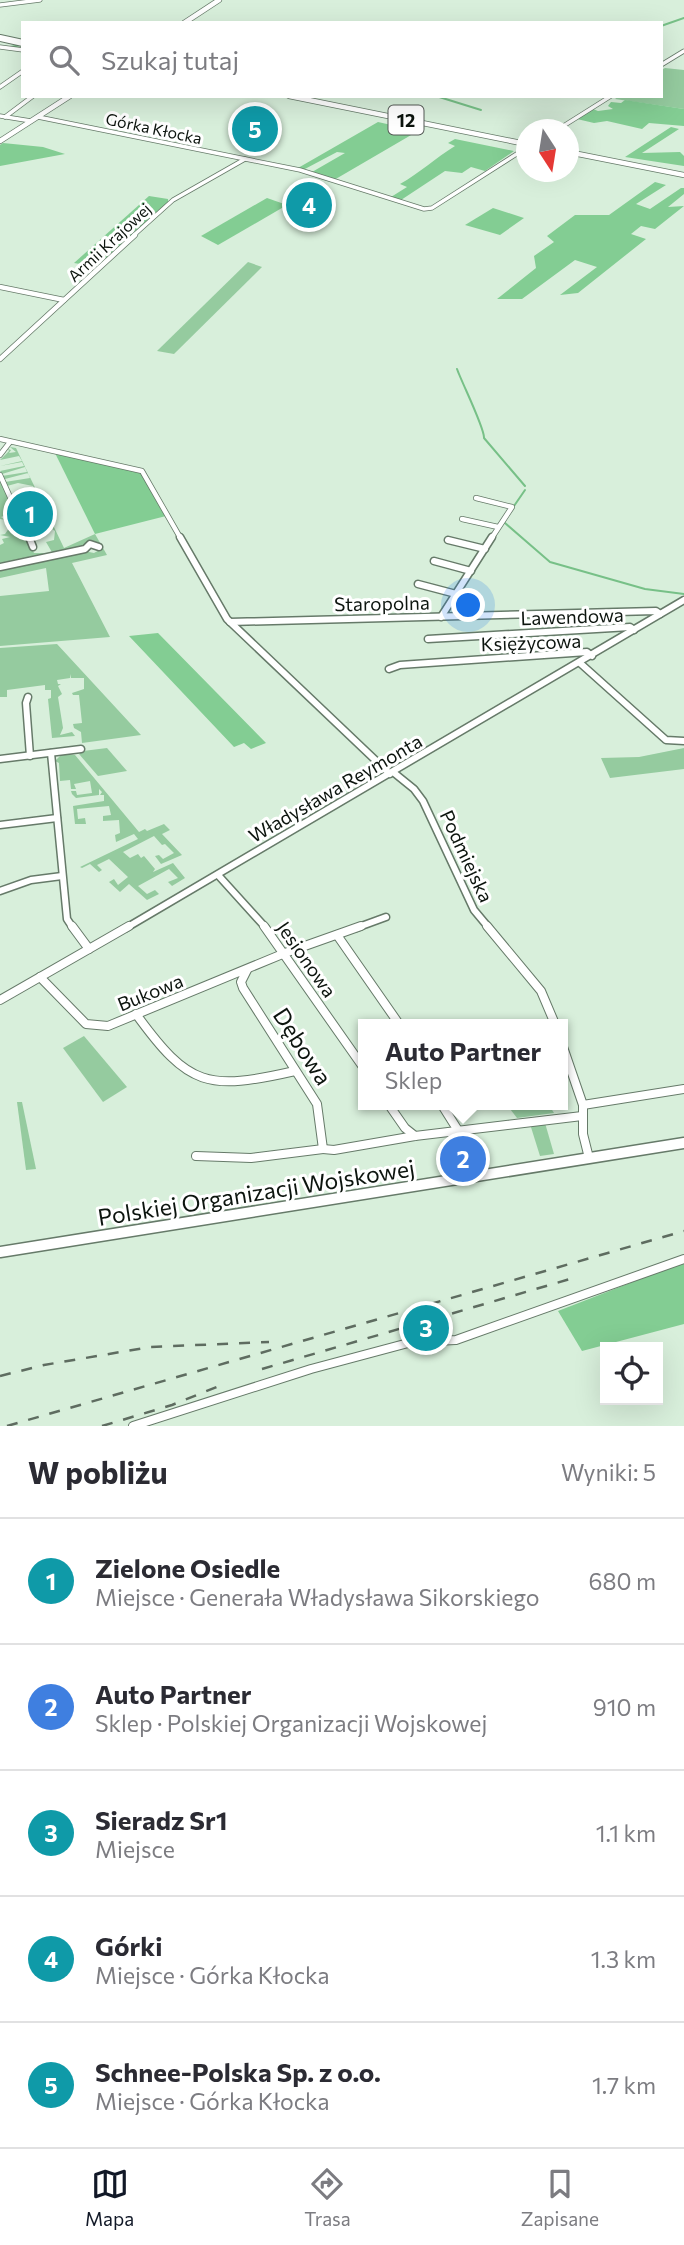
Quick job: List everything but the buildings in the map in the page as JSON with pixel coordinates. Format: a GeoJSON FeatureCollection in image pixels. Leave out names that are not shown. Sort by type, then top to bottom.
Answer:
{"type":"FeatureCollection","features":[{"type":"Feature","properties":{"kind":"highway"},"geometry":{"type":"LineString","coordinates":[[0,38],[21,43]]}},
{"type":"Feature","properties":{"kind":"main road"},"geometry":{"type":"LineString","coordinates":[[187,21],[219,0]]}},
{"type":"Feature","properties":{"kind":"main road"},"geometry":{"type":"LineString","coordinates":[[0,141],[67,98]]}},
{"type":"Feature","properties":{"kind":"main road","name":"12"},"geometry":{"type":"LineString","coordinates":[[299,98],[516,143]]}},
{"type":"Feature","properties":{"kind":"main road"},"geometry":{"type":"LineString","coordinates":[[579,154],[684,175]]}},
{"type":"Feature","properties":{"kind":"main road","name":"Polskiej Organizacji Wojskowej"},"geometry":{"type":"LineString","coordinates":[[0,1252],[684,1143]]}},
{"type":"Feature","properties":{"kind":"street"},"geometry":{"type":"LineString","coordinates":[[0,5],[40,0]]}},
{"type":"Feature","properties":{"kind":"street"},"geometry":{"type":"LineString","coordinates":[[0,47],[21,50]]}},
{"type":"Feature","properties":{"kind":"street"},"geometry":{"type":"LineString","coordinates":[[663,64],[684,51]]}},
{"type":"Feature","properties":{"kind":"street"},"geometry":{"type":"LineString","coordinates":[[0,87],[21,72]]}},
{"type":"Feature","properties":{"kind":"street"},"geometry":{"type":"LineString","coordinates":[[0,78],[10,80]]}},
{"type":"Feature","properties":{"kind":"street"},"geometry":{"type":"LineString","coordinates":[[2,116],[30,98]]}},
{"type":"Feature","properties":{"kind":"street"},"geometry":{"type":"LineString","coordinates":[[574,119],[608,98]]}},
{"type":"Feature","properties":{"kind":"street"},"geometry":{"type":"LineString","coordinates":[[2,116],[32,121]]}},
{"type":"Feature","properties":{"kind":"street","name":"Górka Kłocka"},"geometry":{"type":"LineString","coordinates":[[38,117],[300,170],[426,209],[516,151]]}},
{"type":"Feature","properties":{"kind":"street","name":"Armii Krajowej"},"geometry":{"type":"LineString","coordinates":[[0,359],[173,200],[245,159]]}},
{"type":"Feature","properties":{"kind":"street"},"geometry":{"type":"LineString","coordinates":[[0,287],[64,300]]}},
{"type":"Feature","properties":{"kind":"street","name":"Podmiejska"},"geometry":{"type":"LineString","coordinates":[[0,439],[142,471],[230,622],[392,773],[414,789],[423,801],[474,910],[541,991],[554,1019]]}},
{"type":"Feature","properties":{"kind":"street"},"geometry":{"type":"LineString","coordinates":[[0,455],[10,442]]}},
{"type":"Feature","properties":{"kind":"street"},"geometry":{"type":"LineString","coordinates":[[0,475],[33,547]]}},
{"type":"Feature","properties":{"kind":"street"},"geometry":{"type":"LineString","coordinates":[[441,617],[512,507],[476,498]]}},
{"type":"Feature","properties":{"kind":"street"},"geometry":{"type":"LineString","coordinates":[[462,519],[498,527]]}},
{"type":"Feature","properties":{"kind":"street"},"geometry":{"type":"LineString","coordinates":[[448,540],[485,549]]}},
{"type":"Feature","properties":{"kind":"street"},"geometry":{"type":"LineString","coordinates":[[0,567],[85,549]]}},
{"type":"Feature","properties":{"kind":"street"},"geometry":{"type":"LineString","coordinates":[[434,561],[471,571]]}},
{"type":"Feature","properties":{"kind":"street"},"geometry":{"type":"LineString","coordinates":[[418,584],[456,594]]}},
{"type":"Feature","properties":{"kind":"street","name":"Władysława Reymonta"},"geometry":{"type":"LineString","coordinates":[[0,1000],[218,875],[684,600]]}},
{"type":"Feature","properties":{"kind":"street","name":"Staropolna"},"geometry":{"type":"LineString","coordinates":[[230,622],[656,611],[660,614]]}},
{"type":"Feature","properties":{"kind":"street","name":"Lawendowa"},"geometry":{"type":"LineString","coordinates":[[428,639],[630,627],[634,629]]}},
{"type":"Feature","properties":{"kind":"street","name":"Księżycowa"},"geometry":{"type":"LineString","coordinates":[[389,668],[400,665],[587,652],[592,656]]}},
{"type":"Feature","properties":{"kind":"street"},"geometry":{"type":"LineString","coordinates":[[580,663],[661,736],[671,741],[684,741]]}},
{"type":"Feature","properties":{"kind":"street"},"geometry":{"type":"LineString","coordinates":[[29,697],[26,703],[30,756]]}},
{"type":"Feature","properties":{"kind":"street"},"geometry":{"type":"LineString","coordinates":[[0,760],[81,749]]}},
{"type":"Feature","properties":{"kind":"street"},"geometry":{"type":"LineString","coordinates":[[51,753],[68,922],[89,949]]}},
{"type":"Feature","properties":{"kind":"street"},"geometry":{"type":"LineString","coordinates":[[0,825],[57,818]]}},
{"type":"Feature","properties":{"kind":"street","name":"Jesionowa"},"geometry":{"type":"LineString","coordinates":[[218,875],[251,909],[285,953],[358,1060]]}},
{"type":"Feature","properties":{"kind":"street"},"geometry":{"type":"LineString","coordinates":[[0,891],[31,880],[62,876]]}},
{"type":"Feature","properties":{"kind":"street","name":"Bukowa"},"geometry":{"type":"LineString","coordinates":[[40,977],[90,1026],[108,1026],[285,953],[386,917]]}},
{"type":"Feature","properties":{"kind":"street"},"geometry":{"type":"LineString","coordinates":[[337,935],[396,1019]]}},
{"type":"Feature","properties":{"kind":"street","name":"Dębowa"},"geometry":{"type":"LineString","coordinates":[[248,968],[243,975],[243,988],[317,1104],[323,1149]]}},
{"type":"Feature","properties":{"kind":"street"},"geometry":{"type":"LineString","coordinates":[[136,1014],[173,1062],[194,1076],[225,1081],[295,1071]]}},
{"type":"Feature","properties":{"kind":"street"},"geometry":{"type":"LineString","coordinates":[[568,1062],[583,1105],[584,1147],[589,1158]]}},
{"type":"Feature","properties":{"kind":"street"},"geometry":{"type":"LineString","coordinates":[[583,1105],[684,1089]]}},
{"type":"Feature","properties":{"kind":"street"},"geometry":{"type":"LineString","coordinates":[[392,1110],[405,1128],[415,1136]]}},
{"type":"Feature","properties":{"kind":"street"},"geometry":{"type":"LineString","coordinates":[[445,1110],[459,1132]]}},
{"type":"Feature","properties":{"kind":"street"},"geometry":{"type":"LineString","coordinates":[[196,1156],[251,1158],[582,1116]]}},
{"type":"Feature","properties":{"kind":"street"},"geometry":{"type":"LineString","coordinates":[[133,1426],[311,1369],[412,1342],[456,1340],[684,1259]]}},
{"type":"Feature","properties":{"kind":"green space"},"geometry":{"type":"Polygon","coordinates":[[[663,69],[684,70],[684,109],[615,99],[663,98],[663,69]]]}},
{"type":"Feature","properties":{"kind":"green space"},"geometry":{"type":"Polygon","coordinates":[[[625,100],[684,109],[684,126],[649,123],[642,129],[607,121],[594,123],[577,119],[593,109],[613,109],[608,106],[611,102],[621,103],[625,100]]]}},
{"type":"Feature","properties":{"kind":"green space"},"geometry":{"type":"Polygon","coordinates":[[[378,122],[418,131],[334,180],[312,172],[345,153],[337,152],[303,170],[298,168],[378,122]]]}},
{"type":"Feature","properties":{"kind":"green space"},"geometry":{"type":"Polygon","coordinates":[[[671,127],[679,129],[642,153],[680,152],[684,156],[684,166],[625,157],[671,127]]]}},
{"type":"Feature","properties":{"kind":"green space"},"geometry":{"type":"Polygon","coordinates":[[[455,139],[514,151],[485,171],[471,167],[462,173],[445,171],[401,200],[391,197],[407,187],[400,184],[455,146],[448,143],[455,139]]]}},
{"type":"Feature","properties":{"kind":"green space"},"geometry":{"type":"Polygon","coordinates":[[[3,143],[43,147],[65,154],[0,166],[0,145],[3,143]]]}},
{"type":"Feature","properties":{"kind":"green space"},"geometry":{"type":"Polygon","coordinates":[[[655,182],[666,185],[636,204],[650,209],[684,188],[684,194],[668,207],[684,206],[655,229],[641,226],[631,234],[646,239],[578,293],[560,295],[597,267],[575,260],[522,299],[497,299],[536,268],[534,256],[554,242],[547,236],[575,215],[609,215],[655,182]]]}},
{"type":"Feature","properties":{"kind":"green space"},"geometry":{"type":"Polygon","coordinates":[[[149,196],[168,199],[168,202],[97,267],[74,263],[149,196]]]}},
{"type":"Feature","properties":{"kind":"green space"},"geometry":{"type":"Polygon","coordinates":[[[267,198],[287,205],[218,245],[201,236],[267,198]]]}},
{"type":"Feature","properties":{"kind":"green space"},"geometry":{"type":"Polygon","coordinates":[[[493,208],[524,218],[500,235],[465,225],[493,208]]]}},
{"type":"Feature","properties":{"kind":"green space"},"geometry":{"type":"Polygon","coordinates":[[[248,262],[262,267],[174,354],[157,351],[248,262]]]}},
{"type":"Feature","properties":{"kind":"green space"},"geometry":{"type":"Polygon","coordinates":[[[10,447],[16,448],[28,473],[5,479],[2,476],[27,472],[25,467],[2,474],[0,471],[24,466],[22,462],[0,466],[22,461],[19,456],[0,460],[8,449],[11,450],[9,453],[16,452],[10,447]]]}},
{"type":"Feature","properties":{"kind":"green space"},"geometry":{"type":"Polygon","coordinates":[[[54,451],[141,472],[166,516],[95,534],[54,451]]]}},
{"type":"Feature","properties":{"kind":"green space"},"geometry":{"type":"Polygon","coordinates":[[[28,473],[64,548],[95,534],[107,555],[72,563],[110,637],[0,646],[0,596],[49,591],[46,568],[0,578],[0,568],[84,551],[94,553],[101,549],[100,545],[53,554],[46,542],[54,540],[55,531],[45,524],[39,514],[41,508],[33,504],[33,486],[18,483],[7,486],[5,482],[30,478],[28,473]]]}},
{"type":"Feature","properties":{"kind":"green space"},"geometry":{"type":"Polygon","coordinates":[[[0,481],[34,553],[47,553],[0,563],[0,545],[4,543],[2,539],[10,537],[0,535],[5,534],[14,521],[7,511],[6,515],[1,517],[5,520],[0,519],[0,481]]]}},
{"type":"Feature","properties":{"kind":"green space"},"geometry":{"type":"Polygon","coordinates":[[[158,633],[266,743],[251,749],[244,743],[234,747],[129,636],[158,633]]]}},
{"type":"Feature","properties":{"kind":"green space"},"geometry":{"type":"Polygon","coordinates":[[[57,644],[141,735],[82,743],[81,732],[74,728],[73,724],[82,723],[79,695],[72,693],[84,689],[84,678],[71,678],[71,674],[70,678],[57,680],[58,684],[61,684],[58,686],[62,694],[58,697],[63,728],[60,735],[72,732],[75,736],[52,738],[48,699],[51,698],[51,690],[45,690],[45,685],[7,690],[7,697],[0,697],[0,648],[57,644]]]}},
{"type":"Feature","properties":{"kind":"green space"},"geometry":{"type":"Polygon","coordinates":[[[107,748],[127,771],[98,776],[79,754],[107,748]]]}},
{"type":"Feature","properties":{"kind":"green space"},"geometry":{"type":"Polygon","coordinates":[[[684,748],[684,769],[610,778],[601,758],[639,757],[684,748]]]}},
{"type":"Feature","properties":{"kind":"green space"},"geometry":{"type":"Polygon","coordinates":[[[63,753],[75,755],[139,832],[164,824],[170,830],[162,834],[182,855],[161,864],[155,856],[159,855],[163,859],[174,853],[154,836],[123,852],[130,858],[138,854],[141,858],[144,856],[155,869],[153,872],[173,863],[185,878],[172,886],[168,882],[178,878],[169,869],[138,886],[147,894],[155,890],[159,894],[147,900],[129,884],[120,892],[109,882],[114,879],[118,885],[128,877],[109,859],[97,865],[102,870],[99,872],[90,864],[80,867],[138,839],[134,834],[116,842],[115,835],[120,833],[119,820],[103,821],[103,816],[111,815],[109,806],[77,809],[78,819],[85,818],[86,824],[75,824],[73,806],[104,801],[104,795],[100,795],[102,792],[99,789],[99,795],[76,798],[72,794],[71,791],[76,791],[77,795],[92,793],[90,781],[74,784],[76,789],[71,789],[70,780],[60,781],[59,763],[55,761],[63,753]]]}},
{"type":"Feature","properties":{"kind":"green space"},"geometry":{"type":"Polygon","coordinates":[[[84,1036],[127,1087],[103,1102],[63,1048],[84,1036]]]}},
{"type":"Feature","properties":{"kind":"green space"},"geometry":{"type":"Polygon","coordinates":[[[17,1102],[22,1102],[36,1169],[26,1170],[17,1102]]]}},
{"type":"Feature","properties":{"kind":"green space"},"geometry":{"type":"Polygon","coordinates":[[[511,1110],[552,1110],[554,1113],[517,1118],[511,1110]]]}},
{"type":"Feature","properties":{"kind":"green space"},"geometry":{"type":"Polygon","coordinates":[[[545,1123],[554,1154],[540,1156],[530,1124],[545,1123]]]}},
{"type":"Feature","properties":{"kind":"green space"},"geometry":{"type":"Polygon","coordinates":[[[684,1262],[684,1324],[616,1342],[600,1342],[600,1346],[582,1351],[558,1311],[684,1262]]]}},
{"type":"Feature","properties":{"kind":"waterway"},"geometry":{"type":"LineString","coordinates":[[663,25],[684,18]]}},
{"type":"Feature","properties":{"kind":"waterway"},"geometry":{"type":"LineString","coordinates":[[10,47],[21,45]]}},
{"type":"Feature","properties":{"kind":"waterway"},"geometry":{"type":"LineString","coordinates":[[442,98],[481,110]]}},
{"type":"Feature","properties":{"kind":"waterway"},"geometry":{"type":"LineString","coordinates":[[457,369],[484,438],[525,486]]}},
{"type":"Feature","properties":{"kind":"waterway"},"geometry":{"type":"LineString","coordinates":[[514,506],[525,490]]}},
{"type":"Feature","properties":{"kind":"waterway"},"geometry":{"type":"LineString","coordinates":[[505,523],[550,562],[645,589],[684,594]]}},
{"type":"Feature","properties":{"kind":"railway"},"geometry":{"type":"LineString","coordinates":[[7,1426],[684,1231]]}},
{"type":"Feature","properties":{"kind":"railway"},"geometry":{"type":"LineString","coordinates":[[262,1369],[577,1277]]}},
{"type":"Feature","properties":{"kind":"railway"},"geometry":{"type":"LineString","coordinates":[[0,1376],[44,1365],[150,1347],[269,1342]]}},
{"type":"Feature","properties":{"kind":"railway"},"geometry":{"type":"LineString","coordinates":[[102,1426],[172,1405],[224,1384]]}},
{"type":"Feature","properties":{"kind":"place","name":"Schnee-Polska Sp. z o.o."},"geometry":{"type":"Point","coordinates":[255,129]}},
{"type":"Feature","properties":{"kind":"place","name":"Górki"},"geometry":{"type":"Point","coordinates":[309,205]}},
{"type":"Feature","properties":{"kind":"place","name":"Zielone Osiedle"},"geometry":{"type":"Point","coordinates":[30,514]}},
{"type":"Feature","properties":{"kind":"place","name":"Auto Partner"},"geometry":{"type":"Point","coordinates":[463,1159]}},
{"type":"Feature","properties":{"kind":"place","name":"Sieradz Sr1"},"geometry":{"type":"Point","coordinates":[426,1328]}}]}
